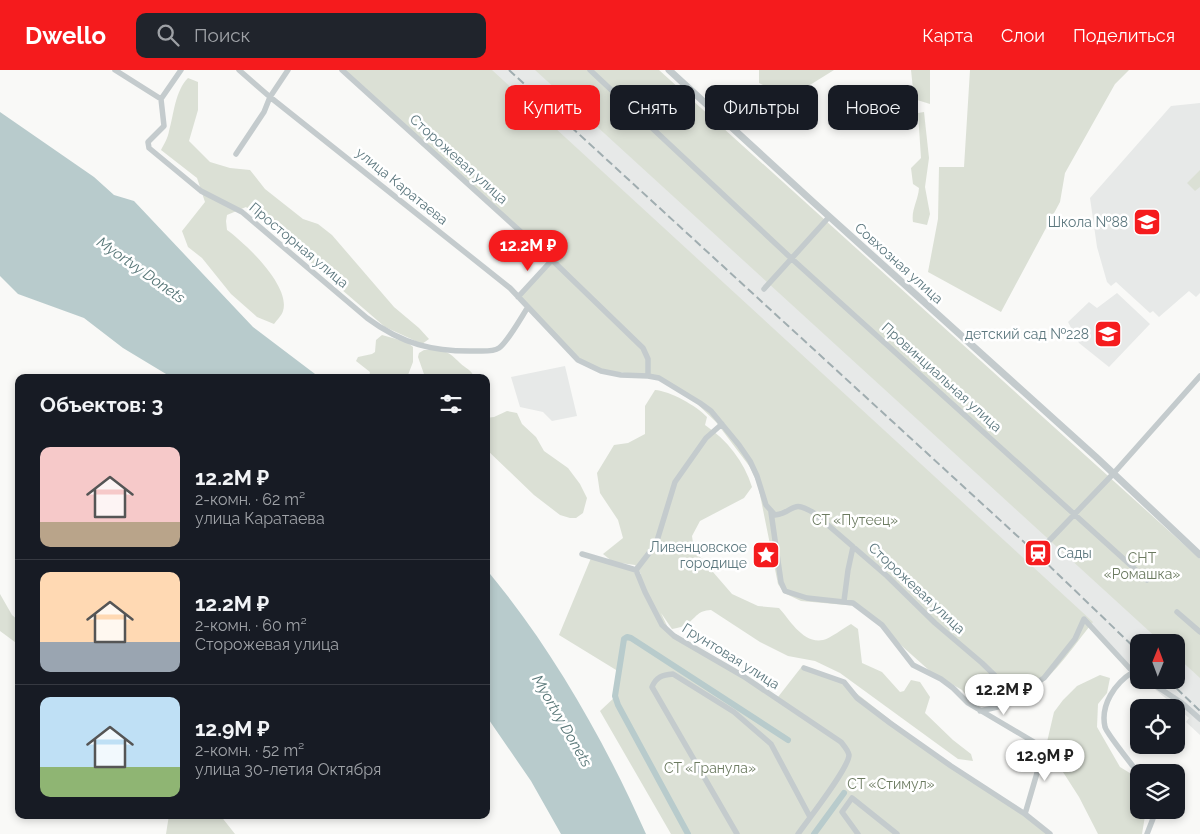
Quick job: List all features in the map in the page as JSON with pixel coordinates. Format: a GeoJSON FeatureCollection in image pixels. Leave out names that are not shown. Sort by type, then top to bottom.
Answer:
{"type":"FeatureCollection","features":[{"type":"Feature","properties":{"kind":"street"},"geometry":{"type":"LineString","coordinates":[[115,70],[161,99],[180,70]]}},
{"type":"Feature","properties":{"kind":"street","name":"улица Каратаева"},"geometry":{"type":"LineString","coordinates":[[239,70],[270,97],[502,282],[578,360],[601,371],[622,375],[648,376]]}},
{"type":"Feature","properties":{"kind":"street"},"geometry":{"type":"LineString","coordinates":[[236,154],[264,112],[270,97],[288,70]]}},
{"type":"Feature","properties":{"kind":"street","name":"Сторожевая улица"},"geometry":{"type":"LineString","coordinates":[[342,70],[552,260],[643,348],[648,359],[648,376]]}},
{"type":"Feature","properties":{"kind":"street","name":"Провинциальная улица"},"geometry":{"type":"LineString","coordinates":[[590,70],[792,259],[1147,580]]}},
{"type":"Feature","properties":{"kind":"street","name":"Совхозная улица"},"geometry":{"type":"LineString","coordinates":[[669,70],[1200,555]]}},
{"type":"Feature","properties":{"kind":"street","name":"Просторная улица"},"geometry":{"type":"LineString","coordinates":[[161,99],[164,126],[148,142],[149,148],[201,191],[242,212],[367,318],[390,334],[431,347],[470,351],[497,349],[528,307]]}},
{"type":"Feature","properties":{"kind":"street"},"geometry":{"type":"LineString","coordinates":[[764,289],[829,217]]}},
{"type":"Feature","properties":{"kind":"street"},"geometry":{"type":"LineString","coordinates":[[518,297],[552,260]]}},
{"type":"Feature","properties":{"kind":"street"},"geometry":{"type":"LineString","coordinates":[[648,376],[659,378],[711,411],[750,461],[757,476],[766,506],[771,512],[785,591],[807,598],[853,603],[882,625],[913,666],[941,680],[980,711],[1039,745],[1037,773],[1025,814]]}},
{"type":"Feature","properties":{"kind":"street"},"geometry":{"type":"LineString","coordinates":[[1046,544],[1113,474],[1200,376]]}},
{"type":"Feature","properties":{"kind":"street"},"geometry":{"type":"LineString","coordinates":[[582,554],[636,570],[656,544],[676,482],[706,438],[722,424]]}},
{"type":"Feature","properties":{"kind":"street","name":"Сторожевая улица"},"geometry":{"type":"LineString","coordinates":[[771,512],[775,515],[779,514],[794,506],[801,506],[814,512],[886,576],[934,623],[982,662],[1016,696]]}},
{"type":"Feature","properties":{"kind":"street"},"geometry":{"type":"LineString","coordinates":[[844,602],[853,547]]}},
{"type":"Feature","properties":{"kind":"street","name":"Грунтовая улица"},"geometry":{"type":"LineString","coordinates":[[636,570],[662,625],[674,636],[743,676],[841,742],[847,748],[849,756],[843,769],[798,834]]}},
{"type":"Feature","properties":{"kind":"street"},"geometry":{"type":"LineString","coordinates":[[1178,612],[1200,632]]}},
{"type":"Feature","properties":{"kind":"street"},"geometry":{"type":"LineString","coordinates":[[980,711],[1006,705],[1016,696],[1044,678],[1076,639],[1084,619],[1130,668]]}},
{"type":"Feature","properties":{"kind":"street"},"geometry":{"type":"LineString","coordinates":[[804,668],[844,682],[858,698],[890,723],[951,766],[1025,814],[1050,834]]}},
{"type":"Feature","properties":{"kind":"street"},"geometry":{"type":"LineString","coordinates":[[737,834],[652,687],[655,679],[663,675],[673,674],[741,717],[770,744],[810,817]]}},
{"type":"Feature","properties":{"kind":"street"},"geometry":{"type":"LineString","coordinates":[[1130,676],[1122,678],[1109,697],[1105,715],[1105,728],[1132,764]]}},
{"type":"Feature","properties":{"kind":"street"},"geometry":{"type":"LineString","coordinates":[[1161,689],[1182,703],[1200,719]]}},
{"type":"Feature","properties":{"kind":"street"},"geometry":{"type":"LineString","coordinates":[[858,834],[842,812],[852,798],[897,834]]}},
{"type":"Feature","properties":{"kind":"street"},"geometry":{"type":"LineString","coordinates":[[1147,834],[1153,819]]}},
{"type":"Feature","properties":{"kind":"shaded area"},"geometry":{"type":"Polygon","coordinates":[[[490,70],[538,70],[554,85],[506,85],[490,70]]]}},
{"type":"Feature","properties":{"kind":"shaded area","name":"Школа №88"},"geometry":{"type":"Polygon","coordinates":[[[1200,103],[1200,293],[1196,297],[1189,291],[1159,317],[1153,311],[1150,313],[1116,282],[1111,286],[1107,282],[1097,247],[1090,198],[1171,106],[1200,103]]]}},
{"type":"Feature","properties":{"kind":"shaded area"},"geometry":{"type":"Polygon","coordinates":[[[600,127],[1154,634],[1130,634],[1130,672],[1085,617],[555,130],[600,130],[600,127]]]}},
{"type":"Feature","properties":{"kind":"shaded area","name":"детский сад №228"},"geometry":{"type":"Polygon","coordinates":[[[1117,293],[1150,324],[1109,367],[1079,343],[1068,322],[1089,302],[1097,308],[1117,293]]]}},
{"type":"Feature","properties":{"kind":"shaded area"},"geometry":{"type":"Polygon","coordinates":[[[565,366],[577,416],[552,421],[543,412],[520,407],[511,377],[565,366]]]}},
{"type":"Feature","properties":{"kind":"shaded area"},"geometry":{"type":"Polygon","coordinates":[[[1185,663],[1200,677],[1200,735],[1186,722],[1189,718],[1185,715],[1185,699],[1166,699],[1155,689],[1185,689],[1185,663]]]}},
{"type":"Feature","properties":{"kind":"green space","name":"СТ «Путеец»"},"geometry":{"type":"Polygon","coordinates":[[[344,70],[492,70],[508,85],[505,85],[505,130],[557,130],[1093,622],[1061,663],[1033,689],[1012,701],[977,707],[962,690],[931,672],[857,606],[801,601],[784,593],[778,584],[758,485],[750,467],[716,422],[685,392],[658,378],[590,368],[518,299],[552,259],[344,70]]]}},
{"type":"Feature","properties":{"kind":"green space","name":"СНТ «Ромашка»"},"geometry":{"type":"Polygon","coordinates":[[[535,70],[659,70],[676,85],[610,85],[610,130],[695,130],[695,103],[705,112],[705,130],[725,130],[1200,559],[1200,678],[1185,664],[1185,634],[1152,634],[600,129],[600,85],[551,85],[535,70]]]}},
{"type":"Feature","properties":{"kind":"green space"},"geometry":{"type":"Polygon","coordinates":[[[759,70],[834,70],[810,85],[763,85],[759,83],[759,70]]]}},
{"type":"Feature","properties":{"kind":"green space"},"geometry":{"type":"Polygon","coordinates":[[[911,70],[930,70],[930,104],[918,100],[918,85],[913,85],[911,70]]]}},
{"type":"Feature","properties":{"kind":"green space"},"geometry":{"type":"Polygon","coordinates":[[[970,70],[1129,70],[1115,84],[1065,173],[1060,202],[1001,312],[928,272],[938,219],[939,167],[964,167],[970,70]]]}},
{"type":"Feature","properties":{"kind":"green space"},"geometry":{"type":"Polygon","coordinates":[[[188,78],[198,82],[198,110],[189,141],[210,162],[230,168],[250,170],[265,189],[303,219],[318,224],[332,235],[394,307],[429,339],[422,344],[385,327],[246,207],[227,215],[227,230],[255,255],[274,278],[284,301],[283,311],[274,324],[257,317],[231,294],[202,258],[188,247],[182,231],[205,202],[197,178],[161,150],[168,136],[180,89],[188,78]]]}},
{"type":"Feature","properties":{"kind":"green space"},"geometry":{"type":"Polygon","coordinates":[[[924,112],[929,158],[925,187],[930,214],[927,225],[913,222],[913,213],[919,188],[913,184],[911,168],[921,158],[918,113],[924,112]]]}},
{"type":"Feature","properties":{"kind":"green space"},"geometry":{"type":"Polygon","coordinates":[[[1200,170],[1200,187],[1195,191],[1187,183],[1200,170]]]}},
{"type":"Feature","properties":{"kind":"green space"},"geometry":{"type":"Polygon","coordinates":[[[382,335],[407,342],[413,347],[413,362],[408,374],[370,374],[370,372],[356,361],[358,357],[375,352],[376,340],[382,335]]]}},
{"type":"Feature","properties":{"kind":"green space"},"geometry":{"type":"Polygon","coordinates":[[[424,350],[440,350],[448,353],[473,374],[424,374],[418,357],[419,353],[424,350]]]}},
{"type":"Feature","properties":{"kind":"green space"},"geometry":{"type":"Polygon","coordinates":[[[655,390],[668,393],[683,400],[697,408],[707,417],[705,425],[734,452],[749,477],[752,487],[744,498],[700,521],[692,536],[694,550],[732,594],[758,606],[779,608],[803,635],[809,638],[816,640],[826,639],[851,624],[858,629],[862,663],[882,672],[900,692],[904,691],[911,680],[920,682],[930,697],[925,713],[953,740],[971,754],[973,761],[958,759],[840,673],[815,661],[788,656],[760,642],[711,610],[700,613],[684,626],[672,629],[661,613],[669,630],[778,697],[803,665],[842,682],[925,747],[996,793],[1047,834],[671,834],[600,711],[617,695],[621,673],[559,635],[591,558],[641,574],[635,565],[613,562],[603,554],[623,538],[618,520],[600,493],[597,473],[614,445],[628,443],[645,434],[645,406],[655,390]]]}},
{"type":"Feature","properties":{"kind":"green space"},"geometry":{"type":"Polygon","coordinates":[[[507,411],[517,413],[522,424],[536,437],[544,451],[568,468],[580,484],[587,498],[583,513],[576,518],[560,515],[534,495],[490,453],[490,418],[507,411]]]}},
{"type":"Feature","properties":{"kind":"green space"},"geometry":{"type":"Polygon","coordinates":[[[0,594],[15,618],[15,642],[0,631],[0,594]]]}},
{"type":"Feature","properties":{"kind":"green space"},"geometry":{"type":"Polygon","coordinates":[[[1100,675],[1110,678],[1107,693],[1098,704],[1097,727],[1120,767],[1130,773],[1130,819],[1144,819],[1142,834],[1098,834],[1079,797],[1054,758],[1047,742],[1054,712],[1077,686],[1100,675]]]}},
{"type":"Feature","properties":{"kind":"green space"},"geometry":{"type":"Polygon","coordinates":[[[168,819],[223,819],[235,834],[166,834],[168,819]]]}},
{"type":"Feature","properties":{"kind":"water","name":"Myortvy Donets"},"geometry":{"type":"Polygon","coordinates":[[[0,112],[94,177],[114,195],[134,201],[253,327],[315,374],[166,374],[123,348],[84,318],[18,294],[0,276],[0,112]]]}},
{"type":"Feature","properties":{"kind":"water","name":"Myortvy Donets"},"geometry":{"type":"Polygon","coordinates":[[[490,574],[533,631],[575,696],[613,764],[646,834],[561,834],[531,781],[490,721],[490,574]]]}},
{"type":"Feature","properties":{"kind":"waterway"},"geometry":{"type":"LineString","coordinates":[[688,834],[618,705],[615,696],[624,639],[627,637],[631,638],[788,740]]}},
{"type":"Feature","properties":{"kind":"waterway"},"geometry":{"type":"LineString","coordinates":[[814,834],[844,793]]}},
{"type":"Feature","properties":{"kind":"railway"},"geometry":{"type":"LineString","coordinates":[[509,70],[1037,554],[1130,643]]}},
{"type":"Feature","properties":{"kind":"railway"},"geometry":{"type":"LineString","coordinates":[[1177,689],[1200,711]]}},
{"type":"Feature","properties":{"kind":"place","name":"Школа №88"},"geometry":{"type":"Point","coordinates":[1147,222]}},
{"type":"Feature","properties":{"kind":"place","name":"детский сад №228"},"geometry":{"type":"Point","coordinates":[1108,334]}},
{"type":"Feature","properties":{"kind":"place","name":"Сады"},"geometry":{"type":"Point","coordinates":[1038,553]}},
{"type":"Feature","properties":{"kind":"place","name":"Ливенцовское городище"},"geometry":{"type":"Point","coordinates":[766,555]}},
{"type":"Feature","properties":{"kind":"park label","name":"СТ «Гранула»"},"geometry":{"type":"Point","coordinates":[710,768]}},
{"type":"Feature","properties":{"kind":"park label","name":"СТ «Стимул»"},"geometry":{"type":"Point","coordinates":[891,784]}}]}
